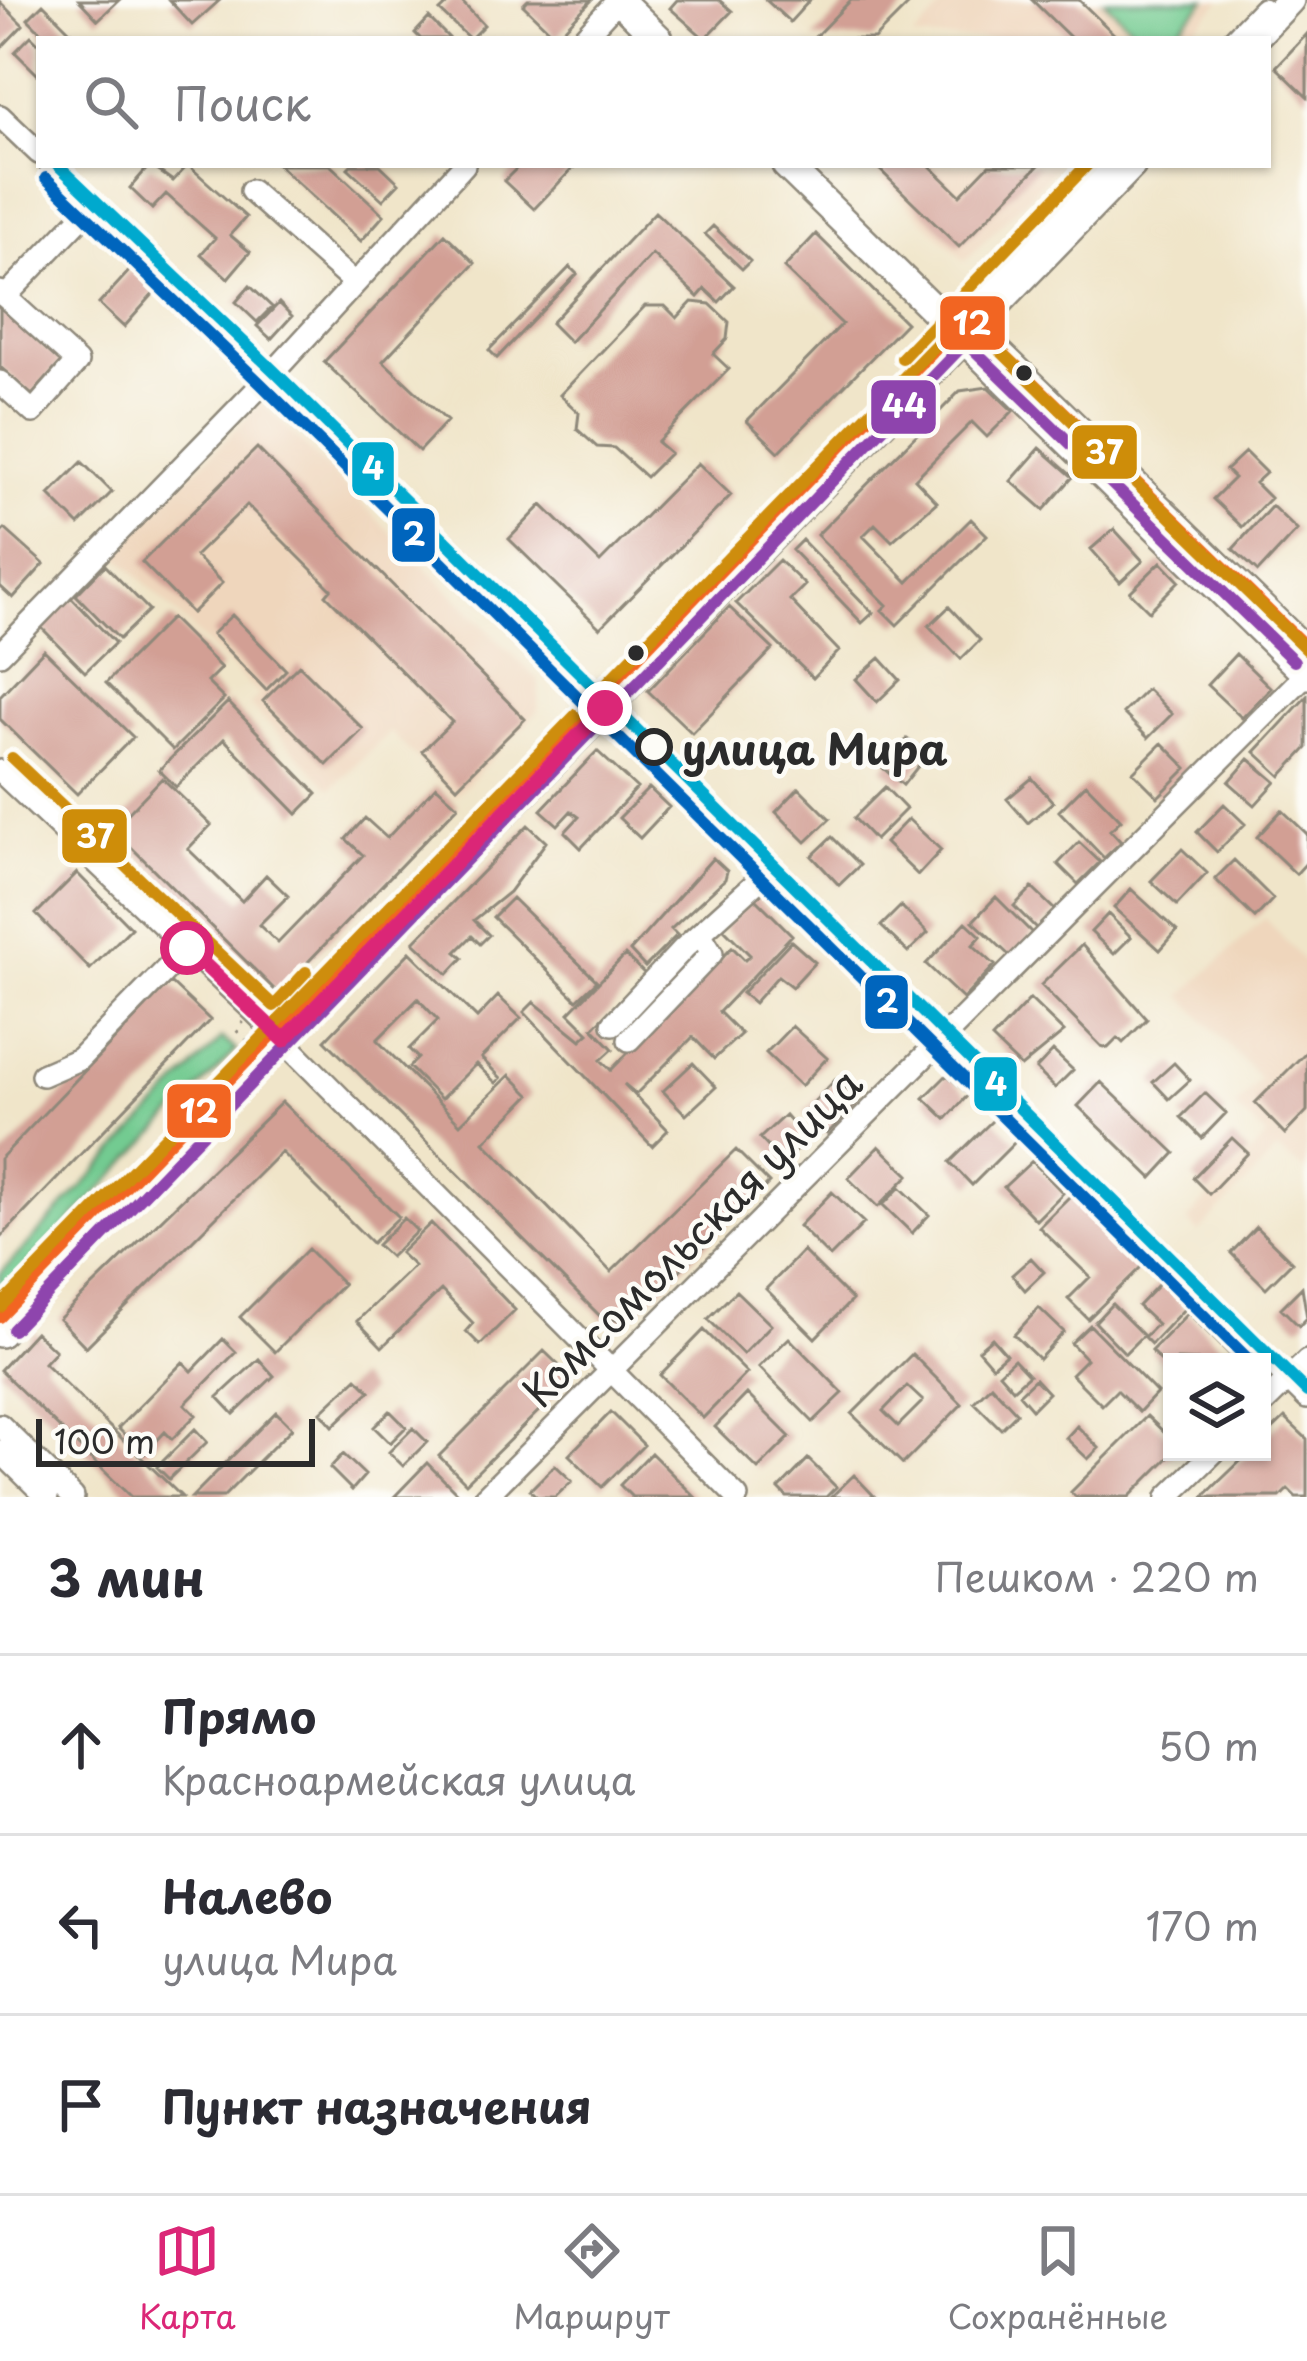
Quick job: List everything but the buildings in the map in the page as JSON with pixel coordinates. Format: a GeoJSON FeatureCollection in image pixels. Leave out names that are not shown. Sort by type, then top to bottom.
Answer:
{"type":"FeatureCollection","features":[{"type":"Feature","properties":{"kind":"main road"},"geometry":{"type":"LineString","coordinates":[[618,0],[655,36]]}},
{"type":"Feature","properties":{"kind":"main road"},"geometry":{"type":"LineString","coordinates":[[1255,36],[1290,0]]}},
{"type":"Feature","properties":{"kind":"main road"},"geometry":{"type":"LineString","coordinates":[[789,168],[965,329],[1307,674]]}},
{"type":"Feature","properties":{"kind":"main road"},"geometry":{"type":"LineString","coordinates":[[0,1333],[600,703],[1129,168]]}},
{"type":"Feature","properties":{"kind":"street"},"geometry":{"type":"LineString","coordinates":[[585,36],[618,0]]}},
{"type":"Feature","properties":{"kind":"street"},"geometry":{"type":"LineString","coordinates":[[1237,36],[1272,0]]}},
{"type":"Feature","properties":{"kind":"street"},"geometry":{"type":"LineString","coordinates":[[0,116],[36,150]]}},
{"type":"Feature","properties":{"kind":"street"},"geometry":{"type":"LineString","coordinates":[[54,168],[271,375],[1307,1398]]}},
{"type":"Feature","properties":{"kind":"street"},"geometry":{"type":"LineString","coordinates":[[0,654],[271,375],[461,168]]}},
{"type":"Feature","properties":{"kind":"street"},"geometry":{"type":"LineString","coordinates":[[1109,168],[965,329],[1307,648]]}},
{"type":"Feature","properties":{"kind":"street"},"geometry":{"type":"LineString","coordinates":[[251,190],[354,283]]}},
{"type":"Feature","properties":{"kind":"street"},"geometry":{"type":"LineString","coordinates":[[0,382],[33,412],[77,362],[3,295],[93,205]]}},
{"type":"Feature","properties":{"kind":"street","name":"Комсомольская улица"},"geometry":{"type":"LineString","coordinates":[[485,1497],[1307,674]]}},
{"type":"Feature","properties":{"kind":"street"},"geometry":{"type":"LineString","coordinates":[[0,771],[279,1035],[737,1497]]}},
{"type":"Feature","properties":{"kind":"street"},"geometry":{"type":"LineString","coordinates":[[621,1032],[701,935],[770,870]]}},
{"type":"Feature","properties":{"kind":"street"},"geometry":{"type":"LineString","coordinates":[[42,1075],[79,1060],[187,948]]}},
{"type":"Feature","properties":{"kind":"street"},"geometry":{"type":"LineString","coordinates":[[0,1317],[279,1035]]}},
{"type":"Feature","properties":{"kind":"street"},"geometry":{"type":"LineString","coordinates":[[1271,1396],[1307,1361]]}},
{"type":"Feature","properties":{"kind":"street"},"geometry":{"type":"LineString","coordinates":[[0,1425],[73,1497]]}},
{"type":"Feature","properties":{"kind":"street"},"geometry":{"type":"LineString","coordinates":[[0,1450],[47,1497]]}},
{"type":"Feature","properties":{"kind":"street"},"geometry":{"type":"LineString","coordinates":[[1168,1497],[1205,1461]]}},
{"type":"Feature","properties":{"kind":"shaded area"},"geometry":{"type":"Polygon","coordinates":[[[949,0],[1222,0],[1187,36],[916,36],[949,0]]]}},
{"type":"Feature","properties":{"kind":"shaded area"},"geometry":{"type":"Polygon","coordinates":[[[870,168],[1056,168],[965,261],[870,168]]]}},
{"type":"Feature","properties":{"kind":"shaded area"},"geometry":{"type":"Polygon","coordinates":[[[262,403],[539,681],[538,711],[455,797],[390,732],[331,789],[250,705],[259,695],[114,552],[262,403]]]}},
{"type":"Feature","properties":{"kind":"shaded area"},"geometry":{"type":"Polygon","coordinates":[[[1265,918],[1307,965],[1307,1171],[1277,1151],[1199,1232],[1187,1221],[1267,1136],[1235,1108],[1260,1079],[1182,996],[1265,918]]]}},
{"type":"Feature","properties":{"kind":"green space"},"geometry":{"type":"Polygon","coordinates":[[[1103,0],[1206,0],[1171,36],[1141,36],[1103,0]]]}},
{"type":"Feature","properties":{"kind":"green space"},"geometry":{"type":"Polygon","coordinates":[[[222,1038],[236,1050],[0,1294],[0,1274],[222,1038]]]}},
{"type":"Feature","properties":{"kind":"transit line","name":"4"},"geometry":{"type":"LineString","coordinates":[[61,168],[274,371],[1307,1392]]}},
{"type":"Feature","properties":{"kind":"transit line","name":"37"},"geometry":{"type":"LineString","coordinates":[[902,358],[1084,168]]}},
{"type":"Feature","properties":{"kind":"transit line","name":"2"},"geometry":{"type":"LineString","coordinates":[[46,178],[261,384],[1242,1353]]}},
{"type":"Feature","properties":{"kind":"transit line","name":"12"},"geometry":{"type":"LineString","coordinates":[[0,1317],[966,317],[1307,648]]}},
{"type":"Feature","properties":{"kind":"transit line","name":"37"},"geometry":{"type":"LineString","coordinates":[[0,1307],[955,325],[977,328],[1307,650]]}},
{"type":"Feature","properties":{"kind":"transit line","name":"44"},"geometry":{"type":"LineString","coordinates":[[13,1330],[966,342],[1294,661]]}},
{"type":"Feature","properties":{"kind":"transit line","name":"37"},"geometry":{"type":"LineString","coordinates":[[12,758],[274,1006],[306,972]]}},
{"type":"Feature","properties":{"kind":"place","name":"улица Мира"},"geometry":{"type":"Point","coordinates":[654,747]}},
{"type":"Feature","properties":{"kind":"route"},"geometry":{"type":"LineString","coordinates":[[187,948],[284,1040],[605,708]]}}]}
